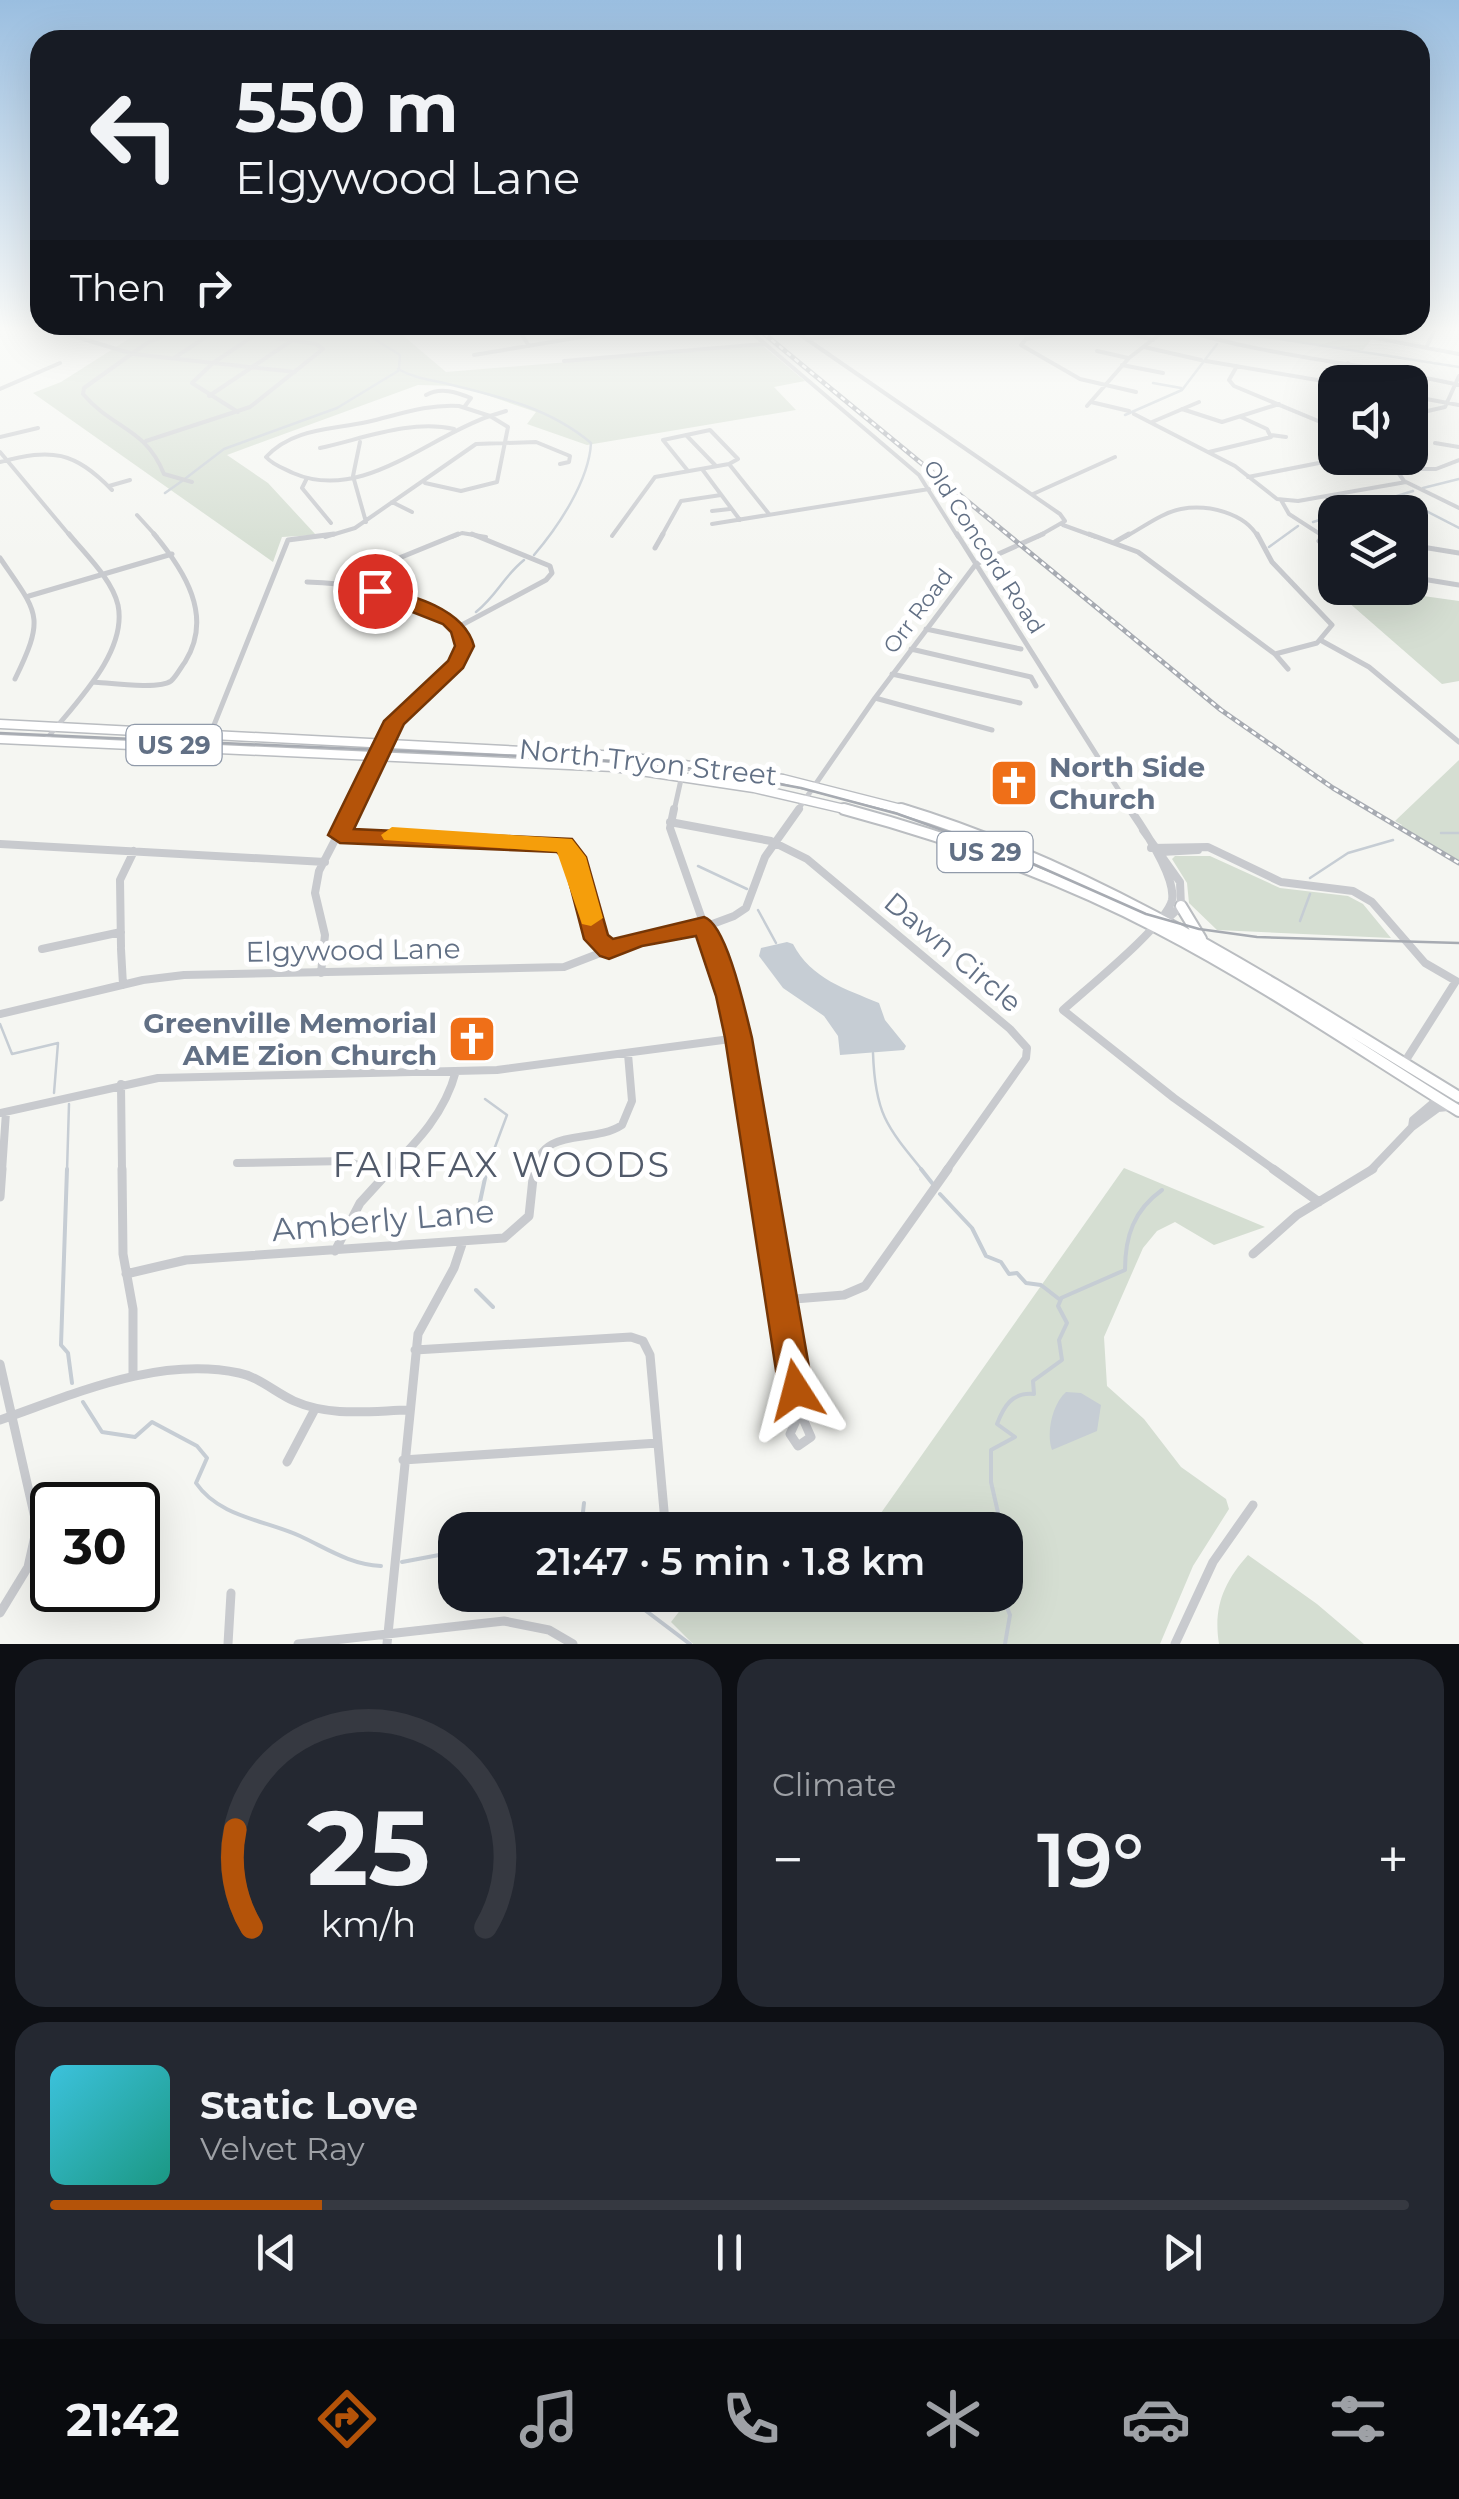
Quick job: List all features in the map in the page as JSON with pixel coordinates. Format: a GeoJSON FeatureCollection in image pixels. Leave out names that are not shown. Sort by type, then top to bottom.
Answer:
{"type":"FeatureCollection","features":[{"type":"Feature","properties":{"kind":"main road","name":"North Tryon Street"},"geometry":{"type":"LineString","coordinates":[[0,724],[664,758],[816,784],[971,831],[1161,921],[1403,1064],[1457,1105]]}},
{"type":"Feature","properties":{"kind":"main road","name":"North Tryon Street"},"geometry":{"type":"LineString","coordinates":[[0,740],[521,761],[682,774],[807,797],[963,843],[1161,921],[1439,1098],[1457,1105]]}},
{"type":"Feature","properties":{"kind":"main road"},"geometry":{"type":"LineString","coordinates":[[1181,906],[1205,945]]}},
{"type":"Feature","properties":{"kind":"street"},"geometry":{"type":"LineString","coordinates":[[91,404],[158,452],[158,468],[164,474],[192,482]]}},
{"type":"Feature","properties":{"kind":"street"},"geometry":{"type":"LineString","coordinates":[[223,404],[238,412]]}},
{"type":"Feature","properties":{"kind":"street"},"geometry":{"type":"LineString","coordinates":[[146,441],[238,412],[250,404]]}},
{"type":"Feature","properties":{"kind":"street","name":"Old Concord Road"},"geometry":{"type":"LineString","coordinates":[[836,404],[905,462],[929,490],[1180,882],[1181,906]]}},
{"type":"Feature","properties":{"kind":"street"},"geometry":{"type":"LineString","coordinates":[[901,404],[1060,514],[1063,525],[1144,556],[1275,654],[1288,668]]}},
{"type":"Feature","properties":{"kind":"street"},"geometry":{"type":"LineString","coordinates":[[1089,404],[1131,413],[1208,452],[1268,496],[1282,500],[1298,501],[1406,482]]}},
{"type":"Feature","properties":{"kind":"street"},"geometry":{"type":"LineString","coordinates":[[1151,423],[1195,404]]}},
{"type":"Feature","properties":{"kind":"street"},"geometry":{"type":"LineString","coordinates":[[1182,409],[1215,422],[1279,404],[1318,421]]}},
{"type":"Feature","properties":{"kind":"street"},"geometry":{"type":"LineString","coordinates":[[1428,412],[1441,410],[1446,404]]}},
{"type":"Feature","properties":{"kind":"street"},"geometry":{"type":"LineString","coordinates":[[424,483],[461,491],[496,483],[508,427],[490,417],[464,406],[402,410],[298,436],[268,453],[268,461],[306,478],[354,478],[454,429],[490,417],[506,411]]}},
{"type":"Feature","properties":{"kind":"street"},"geometry":{"type":"LineString","coordinates":[[1240,418],[1271,435],[1286,437]]}},
{"type":"Feature","properties":{"kind":"street"},"geometry":{"type":"LineString","coordinates":[[340,426],[343,436],[352,442]]}},
{"type":"Feature","properties":{"kind":"street"},"geometry":{"type":"LineString","coordinates":[[320,448],[360,442],[416,426],[454,429]]}},
{"type":"Feature","properties":{"kind":"street"},"geometry":{"type":"LineString","coordinates":[[0,437],[38,428]]}},
{"type":"Feature","properties":{"kind":"street"},"geometry":{"type":"LineString","coordinates":[[612,536],[655,478],[730,464],[738,459],[715,432],[686,434],[662,442],[688,471]]}},
{"type":"Feature","properties":{"kind":"street"},"geometry":{"type":"LineString","coordinates":[[686,434],[716,466]]}},
{"type":"Feature","properties":{"kind":"street"},"geometry":{"type":"LineString","coordinates":[[1208,452],[1262,442],[1271,435]]}},
{"type":"Feature","properties":{"kind":"street"},"geometry":{"type":"LineString","coordinates":[[210,735],[288,540],[333,536],[366,522],[470,446],[508,440],[548,444],[570,456],[569,462],[560,464]]}},
{"type":"Feature","properties":{"kind":"street"},"geometry":{"type":"LineString","coordinates":[[360,442],[354,478],[366,522]]}},
{"type":"Feature","properties":{"kind":"street"},"geometry":{"type":"LineString","coordinates":[[1435,443],[1459,447]]}},
{"type":"Feature","properties":{"kind":"street"},"geometry":{"type":"LineString","coordinates":[[0,452],[3,461],[102,575],[117,600],[118,628],[108,656],[44,741]]}},
{"type":"Feature","properties":{"kind":"street"},"geometry":{"type":"LineString","coordinates":[[3,461],[32,455],[72,456],[87,462],[110,488],[130,480]]}},
{"type":"Feature","properties":{"kind":"street"},"geometry":{"type":"LineString","coordinates":[[1032,494],[1115,458]]}},
{"type":"Feature","properties":{"kind":"street"},"geometry":{"type":"LineString","coordinates":[[1428,470],[1459,460]]}},
{"type":"Feature","properties":{"kind":"street"},"geometry":{"type":"LineString","coordinates":[[1247,477],[1318,463]]}},
{"type":"Feature","properties":{"kind":"street"},"geometry":{"type":"LineString","coordinates":[[730,464],[770,515]]}},
{"type":"Feature","properties":{"kind":"street"},"geometry":{"type":"LineString","coordinates":[[702,469],[740,520]]}},
{"type":"Feature","properties":{"kind":"street"},"geometry":{"type":"LineString","coordinates":[[1400,475],[1406,482],[1458,507]]}},
{"type":"Feature","properties":{"kind":"street"},"geometry":{"type":"LineString","coordinates":[[306,478],[302,488],[331,523]]}},
{"type":"Feature","properties":{"kind":"street"},"geometry":{"type":"LineString","coordinates":[[712,524],[929,490]]}},
{"type":"Feature","properties":{"kind":"street"},"geometry":{"type":"LineString","coordinates":[[655,548],[681,501],[721,494]]}},
{"type":"Feature","properties":{"kind":"street"},"geometry":{"type":"LineString","coordinates":[[1282,500],[1289,514],[1318,537]]}},
{"type":"Feature","properties":{"kind":"street"},"geometry":{"type":"LineString","coordinates":[[390,502],[412,512]]}},
{"type":"Feature","properties":{"kind":"street"},"geometry":{"type":"LineString","coordinates":[[712,512],[732,509]]}},
{"type":"Feature","properties":{"kind":"street"},"geometry":{"type":"LineString","coordinates":[[1115,542],[1178,509],[1212,509],[1236,516],[1255,529],[1266,554],[1329,619],[1332,631],[1322,640],[1275,654]]}},
{"type":"Feature","properties":{"kind":"street"},"geometry":{"type":"LineString","coordinates":[[92,682],[165,684],[181,666],[197,617],[192,583],[137,514]]}},
{"type":"Feature","properties":{"kind":"street","name":"Orr Road"},"geometry":{"type":"LineString","coordinates":[[704,926],[729,919],[746,908],[762,862],[892,674],[976,564],[1063,525]]}},
{"type":"Feature","properties":{"kind":"street"},"geometry":{"type":"LineString","coordinates":[[351,584],[382,565],[462,533],[482,535],[550,566],[552,573],[546,580],[458,626]]}},
{"type":"Feature","properties":{"kind":"street"},"geometry":{"type":"LineString","coordinates":[[1428,548],[1459,553]]}},
{"type":"Feature","properties":{"kind":"street"},"geometry":{"type":"LineString","coordinates":[[29,596],[172,554]]}},
{"type":"Feature","properties":{"kind":"street"},"geometry":{"type":"LineString","coordinates":[[0,558],[37,610],[39,632],[15,679]]}},
{"type":"Feature","properties":{"kind":"street"},"geometry":{"type":"LineString","coordinates":[[1428,580],[1459,585]]}},
{"type":"Feature","properties":{"kind":"street"},"geometry":{"type":"LineString","coordinates":[[307,582],[351,584],[438,614],[458,626],[464,638],[462,656],[405,708],[324,862],[314,893],[325,935],[321,973]]}},
{"type":"Feature","properties":{"kind":"street"},"geometry":{"type":"LineString","coordinates":[[926,629],[1021,649]]}},
{"type":"Feature","properties":{"kind":"street"},"geometry":{"type":"LineString","coordinates":[[1322,640],[1369,667],[1459,742]]}},
{"type":"Feature","properties":{"kind":"street"},"geometry":{"type":"LineString","coordinates":[[911,649],[1031,677],[1036,686]]}},
{"type":"Feature","properties":{"kind":"street"},"geometry":{"type":"LineString","coordinates":[[892,674],[1020,703]]}},
{"type":"Feature","properties":{"kind":"street"},"geometry":{"type":"LineString","coordinates":[[875,698],[992,730]]}},
{"type":"Feature","properties":{"kind":"street"},"geometry":{"type":"LineString","coordinates":[[682,774],[670,822],[676,852],[729,996],[800,1412]]}},
{"type":"Feature","properties":{"kind":"street","name":"Dawn Circle"},"geometry":{"type":"LineString","coordinates":[[670,822],[775,843],[820,868],[1010,1029],[1028,1052],[865,1286],[844,1295],[782,1300]]}},
{"type":"Feature","properties":{"kind":"street"},"geometry":{"type":"LineString","coordinates":[[340,835],[564,844],[574,857],[596,939],[609,950]]}},
{"type":"Feature","properties":{"kind":"street"},"geometry":{"type":"LineString","coordinates":[[0,844],[324,862]]}},
{"type":"Feature","properties":{"kind":"street"},"geometry":{"type":"LineString","coordinates":[[1156,850],[1202,850],[1229,856],[1274,880],[1331,886],[1359,894],[1374,905],[1425,963],[1456,981],[1403,1064]]}},
{"type":"Feature","properties":{"kind":"street","name":"Old Concord Road"},"geometry":{"type":"LineString","coordinates":[[1156,850],[1173,888],[1172,901],[1161,921]]}},
{"type":"Feature","properties":{"kind":"street"},"geometry":{"type":"LineString","coordinates":[[123,985],[120,880],[134,851]]}},
{"type":"Feature","properties":{"kind":"street"},"geometry":{"type":"LineString","coordinates":[[1181,906],[1064,1010],[1174,1098],[1319,1202]]}},
{"type":"Feature","properties":{"kind":"street","name":"Elgywood Lane"},"geometry":{"type":"LineString","coordinates":[[0,1014],[184,975],[553,969],[637,939],[704,926]]}},
{"type":"Feature","properties":{"kind":"street"},"geometry":{"type":"LineString","coordinates":[[42,949],[121,932]]}},
{"type":"Feature","properties":{"kind":"street"},"geometry":{"type":"LineString","coordinates":[[0,1197],[3,1112],[122,1084],[196,1076],[543,1066],[738,1038]]}},
{"type":"Feature","properties":{"kind":"street","name":"Amberly Lane"},"geometry":{"type":"LineString","coordinates":[[126,1274],[186,1260],[462,1244],[504,1238],[528,1221],[536,1201],[536,1162],[546,1146],[564,1138],[610,1132],[625,1122],[632,1107],[628,1054]]}},
{"type":"Feature","properties":{"kind":"street"},"geometry":{"type":"LineString","coordinates":[[335,1251],[348,1216],[446,1104],[456,1071]]}},
{"type":"Feature","properties":{"kind":"street"},"geometry":{"type":"LineString","coordinates":[[122,1084],[126,1274],[133,1309],[134,1376]]}},
{"type":"Feature","properties":{"kind":"street"},"geometry":{"type":"LineString","coordinates":[[1412,1128],[1413,1120],[1439,1098]]}},
{"type":"Feature","properties":{"kind":"street"},"geometry":{"type":"LineString","coordinates":[[1254,1254],[1297,1215],[1366,1176],[1412,1128],[1438,1108],[1457,1105]]}},
{"type":"Feature","properties":{"kind":"street"},"geometry":{"type":"LineString","coordinates":[[237,1163],[346,1161],[385,1174]]}},
{"type":"Feature","properties":{"kind":"street"},"geometry":{"type":"LineString","coordinates":[[387,1639],[402,1460],[421,1322],[452,1278],[462,1244]]}},
{"type":"Feature","properties":{"kind":"street"},"geometry":{"type":"LineString","coordinates":[[416,1350],[631,1337],[643,1341],[650,1355],[664,1512]]}},
{"type":"Feature","properties":{"kind":"street"},"geometry":{"type":"LineString","coordinates":[[0,1364],[37,1527],[28,1567],[0,1613]]}},
{"type":"Feature","properties":{"kind":"street"},"geometry":{"type":"LineString","coordinates":[[0,1420],[134,1376],[233,1371],[315,1408],[349,1414],[408,1410]]}},
{"type":"Feature","properties":{"kind":"street"},"geometry":{"type":"LineString","coordinates":[[288,1462],[315,1408]]}},
{"type":"Feature","properties":{"kind":"street"},"geometry":{"type":"LineString","coordinates":[[402,1460],[658,1443]]}},
{"type":"Feature","properties":{"kind":"street"},"geometry":{"type":"LineString","coordinates":[[1174,1644],[1213,1562],[1253,1505]]}},
{"type":"Feature","properties":{"kind":"street"},"geometry":{"type":"LineString","coordinates":[[228,1644],[231,1593]]}},
{"type":"Feature","properties":{"kind":"street"},"geometry":{"type":"LineString","coordinates":[[298,1644],[387,1639],[514,1621],[549,1630],[573,1644]]}},
{"type":"Feature","properties":{"kind":"shaded area"},"geometry":{"type":"Polygon","coordinates":[[[48,404],[367,404],[227,455],[268,483],[316,535],[282,537],[273,562],[48,404]]]}},
{"type":"Feature","properties":{"kind":"shaded area"},"geometry":{"type":"Polygon","coordinates":[[[512,404],[790,404],[796,410],[587,445],[527,424],[536,412],[512,404]]]}},
{"type":"Feature","properties":{"kind":"shaded area"},"geometry":{"type":"Polygon","coordinates":[[[1428,597],[1459,601],[1459,681],[1442,684],[1351,605],[1428,605],[1428,597]]]}},
{"type":"Feature","properties":{"kind":"shaded area"},"geometry":{"type":"Polygon","coordinates":[[[1459,760],[1459,862],[1400,828],[1402,825],[1395,821],[1459,760]]]}},
{"type":"Feature","properties":{"kind":"shaded area"},"geometry":{"type":"Polygon","coordinates":[[[1210,856],[1280,888],[1348,896],[1363,904],[1391,938],[1217,930],[1189,903],[1187,883],[1172,859],[1210,856]]]}},
{"type":"Feature","properties":{"kind":"shaded area"},"geometry":{"type":"Polygon","coordinates":[[[787,942],[819,974],[879,1003],[885,1020],[906,1046],[904,1050],[840,1055],[838,1036],[824,1016],[783,988],[759,956],[761,948],[787,942]]]}},
{"type":"Feature","properties":{"kind":"shaded area"},"geometry":{"type":"Polygon","coordinates":[[[1124,1168],[1265,1227],[1214,1245],[1175,1222],[1157,1231],[1143,1248],[1104,1337],[1107,1386],[1144,1419],[1181,1467],[1226,1499],[1229,1509],[1193,1566],[1160,1644],[693,1644],[671,1622],[679,1612],[1023,1612],[1023,1512],[882,1512],[1124,1168]]]}},
{"type":"Feature","properties":{"kind":"shaded area"},"geometry":{"type":"Polygon","coordinates":[[[1066,1392],[1081,1393],[1101,1405],[1097,1431],[1052,1450],[1050,1428],[1057,1404],[1066,1392]]]}},
{"type":"Feature","properties":{"kind":"shaded area"},"geometry":{"type":"Polygon","coordinates":[[[1248,1555],[1317,1604],[1364,1644],[1219,1644],[1222,1596],[1248,1555]]]}},
{"type":"Feature","properties":{"kind":"waterway"},"geometry":{"type":"LineString","coordinates":[[186,478],[224,449],[344,404]]}},
{"type":"Feature","properties":{"kind":"waterway"},"geometry":{"type":"LineString","coordinates":[[518,404],[559,421],[591,443],[578,488],[534,555]]}},
{"type":"Feature","properties":{"kind":"waterway"},"geometry":{"type":"LineString","coordinates":[[1125,415],[1151,404]]}},
{"type":"Feature","properties":{"kind":"waterway"},"geometry":{"type":"LineString","coordinates":[[1423,488],[1459,479]]}},
{"type":"Feature","properties":{"kind":"waterway"},"geometry":{"type":"LineString","coordinates":[[165,493],[182,481]]}},
{"type":"Feature","properties":{"kind":"waterway"},"geometry":{"type":"LineString","coordinates":[[1313,522],[1413,491]]}},
{"type":"Feature","properties":{"kind":"waterway"},"geometry":{"type":"LineString","coordinates":[[1428,512],[1459,528]]}},
{"type":"Feature","properties":{"kind":"waterway"},"geometry":{"type":"LineString","coordinates":[[1269,547],[1298,526]]}},
{"type":"Feature","properties":{"kind":"waterway"},"geometry":{"type":"LineString","coordinates":[[476,612],[524,560]]}},
{"type":"Feature","properties":{"kind":"waterway"},"geometry":{"type":"LineString","coordinates":[[1441,833],[1459,833]]}},
{"type":"Feature","properties":{"kind":"waterway"},"geometry":{"type":"LineString","coordinates":[[1310,878],[1348,853],[1393,840]]}},
{"type":"Feature","properties":{"kind":"waterway"},"geometry":{"type":"LineString","coordinates":[[698,866],[747,889]]}},
{"type":"Feature","properties":{"kind":"waterway"},"geometry":{"type":"LineString","coordinates":[[1300,921],[1310,894]]}},
{"type":"Feature","properties":{"kind":"waterway"},"geometry":{"type":"LineString","coordinates":[[758,910],[776,943]]}},
{"type":"Feature","properties":{"kind":"waterway"},"geometry":{"type":"LineString","coordinates":[[0,1024],[12,1054],[58,1043],[54,1093]]}},
{"type":"Feature","properties":{"kind":"waterway"},"geometry":{"type":"LineString","coordinates":[[873,1053],[876,1090],[885,1118],[923,1171]]}},
{"type":"Feature","properties":{"kind":"waterway"},"geometry":{"type":"LineString","coordinates":[[485,1099],[507,1115],[486,1171]]}},
{"type":"Feature","properties":{"kind":"waterway"},"geometry":{"type":"LineString","coordinates":[[67,1171],[69,1104]]}},
{"type":"Feature","properties":{"kind":"waterway"},"geometry":{"type":"LineString","coordinates":[[67,1169],[61,1345],[68,1353],[72,1383]]}},
{"type":"Feature","properties":{"kind":"waterway"},"geometry":{"type":"LineString","coordinates":[[475,1225],[487,1169]]}},
{"type":"Feature","properties":{"kind":"waterway"},"geometry":{"type":"LineString","coordinates":[[921,1169],[932,1183]]}},
{"type":"Feature","properties":{"kind":"waterway"},"geometry":{"type":"LineString","coordinates":[[1061,1298],[1125,1270],[1133,1225],[1144,1206],[1162,1190]]}},
{"type":"Feature","properties":{"kind":"waterway"},"geometry":{"type":"LineString","coordinates":[[940,1194],[972,1228],[986,1256],[1001,1262],[1009,1274],[1017,1273],[1026,1283],[1041,1285],[1059,1299]]}},
{"type":"Feature","properties":{"kind":"waterway"},"geometry":{"type":"LineString","coordinates":[[476,1290],[493,1307]]}},
{"type":"Feature","properties":{"kind":"waterway"},"geometry":{"type":"LineString","coordinates":[[998,1512],[991,1482],[991,1450],[1015,1437],[997,1424],[1010,1402],[1020,1395],[1034,1394],[1033,1381],[1062,1360],[1059,1340],[1067,1323],[1058,1306],[1061,1299]]}},
{"type":"Feature","properties":{"kind":"waterway"},"geometry":{"type":"LineString","coordinates":[[83,1402],[102,1432],[135,1437],[152,1422],[197,1446],[207,1458],[196,1483],[217,1503],[349,1559],[381,1566]]}},
{"type":"Feature","properties":{"kind":"waterway"},"geometry":{"type":"LineString","coordinates":[[583,1512],[584,1503]]}},
{"type":"Feature","properties":{"kind":"waterway"},"geometry":{"type":"LineString","coordinates":[[402,1562],[438,1555]]}},
{"type":"Feature","properties":{"kind":"waterway"},"geometry":{"type":"LineString","coordinates":[[648,1612],[690,1644]]}},
{"type":"Feature","properties":{"kind":"waterway"},"geometry":{"type":"LineString","coordinates":[[1005,1644],[1009,1612]]}},
{"type":"Feature","properties":{"kind":"tram line"},"geometry":{"type":"LineString","coordinates":[[0,733],[585,759],[697,769],[801,788],[898,814],[1022,859],[1146,914],[1199,929],[1257,937],[1459,943]]}},
{"type":"Feature","properties":{"kind":"railway"},"geometry":{"type":"LineString","coordinates":[[849,404],[1221,710],[1333,788],[1459,863]]}},
{"type":"Feature","properties":{"kind":"slow traffic"},"geometry":{"type":"LineString","coordinates":[[392,835],[564,844],[574,857],[591,918]]}},
{"type":"Feature","properties":{"kind":"place","name":"North Side Church"},"geometry":{"type":"Point","coordinates":[1014,783]}},
{"type":"Feature","properties":{"kind":"place","name":"Greenville Memorial AME Zion Church"},"geometry":{"type":"Point","coordinates":[472,1039]}},
{"type":"Feature","properties":{"kind":"district","name":"FAIRFAX WOODS"},"geometry":{"type":"Point","coordinates":[502,1164]}},
{"type":"Feature","properties":{"kind":"route"},"geometry":{"type":"LineString","coordinates":[[375,591],[450,620],[460,630],[464,646],[456,664],[395,721],[340,835],[564,844],[574,857],[596,939],[609,950],[637,939],[704,926],[729,996],[738,1038],[796,1390]]}}]}
